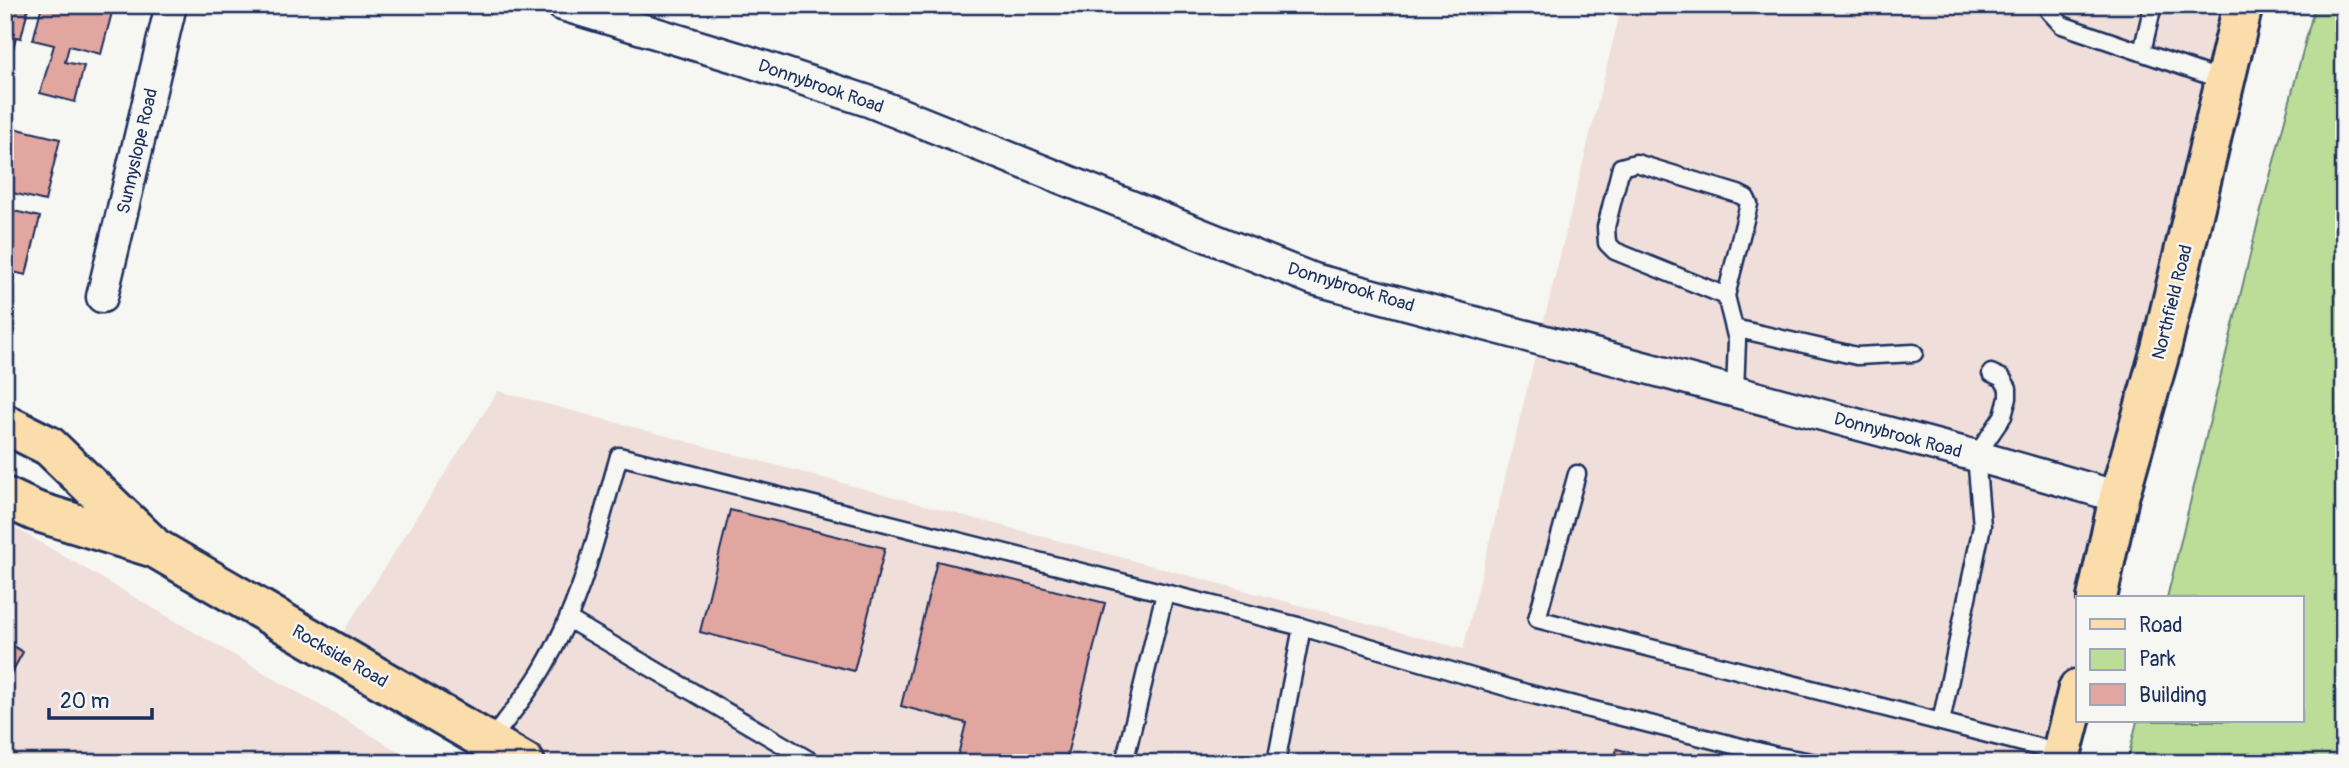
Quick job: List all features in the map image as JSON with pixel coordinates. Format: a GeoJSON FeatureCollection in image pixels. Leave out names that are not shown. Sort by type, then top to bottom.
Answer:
{"type":"FeatureCollection","features":[{"type":"Feature","properties":{"kind":"main road","name":"Northfield Road"},"geometry":{"type":"LineString","coordinates":[[2097,596],[2119,498],[2161,349],[2243,5]]}},
{"type":"Feature","properties":{"kind":"main road","name":"Rockside Road"},"geometry":{"type":"LineString","coordinates":[[5,424],[49,446],[155,548]]}},
{"type":"Feature","properties":{"kind":"main road","name":"Rockside Road"},"geometry":{"type":"LineString","coordinates":[[5,497],[35,512],[155,548],[525,763]]}},
{"type":"Feature","properties":{"kind":"main road"},"geometry":{"type":"LineString","coordinates":[[2060,758],[2076,697]]}},
{"type":"Feature","properties":{"kind":"street","name":"Sunnyslope Road"},"geometry":{"type":"LineString","coordinates":[[102,297],[171,5]]}},
{"type":"Feature","properties":{"kind":"street","name":"Donnybrook Road"},"geometry":{"type":"LineString","coordinates":[[562,5],[738,58],[871,102],[1313,279],[1976,456],[2119,498]]}},
{"type":"Feature","properties":{"kind":"lane"},"geometry":{"type":"LineString","coordinates":[[2051,5],[2049,11],[2062,25],[2225,81]]}},
{"type":"Feature","properties":{"kind":"lane"},"geometry":{"type":"LineString","coordinates":[[2142,52],[2153,5]]}},
{"type":"Feature","properties":{"kind":"lane"},"geometry":{"type":"LineString","coordinates":[[1726,296],[1615,251],[1608,243],[1606,227],[1621,167],[1636,163],[1746,198],[1749,204],[1726,296],[1737,340],[1735,392]]}},
{"type":"Feature","properties":{"kind":"lane"},"geometry":{"type":"LineString","coordinates":[[1734,328],[1857,356],[1914,353]]}},
{"type":"Feature","properties":{"kind":"lane"},"geometry":{"type":"LineString","coordinates":[[1941,722],[1982,526],[1976,456],[2003,416],[2008,398],[2008,388],[2002,378],[1991,373]]}},
{"type":"Feature","properties":{"kind":"lane"},"geometry":{"type":"LineString","coordinates":[[489,742],[543,668],[568,619],[584,579],[619,456],[1302,627],[1526,693],[1773,755],[1817,763]]}},
{"type":"Feature","properties":{"kind":"lane"},"geometry":{"type":"LineString","coordinates":[[1577,474],[1537,619],[1941,722],[2060,758]]}},
{"type":"Feature","properties":{"kind":"lane"},"geometry":{"type":"LineString","coordinates":[[1124,763],[1165,593]]}},
{"type":"Feature","properties":{"kind":"lane"},"geometry":{"type":"LineString","coordinates":[[568,619],[814,763]]}},
{"type":"Feature","properties":{"kind":"lane"},"geometry":{"type":"LineString","coordinates":[[1276,763],[1302,627]]}},
{"type":"Feature","properties":{"kind":"shaded area"},"geometry":{"type":"Polygon","coordinates":[[[1622,5],[2243,5],[2096,596],[2076,596],[2076,685],[2058,763],[525,763],[331,651],[498,391],[1463,649],[1622,5]]]}},
{"type":"Feature","properties":{"kind":"shaded area"},"geometry":{"type":"Polygon","coordinates":[[[5,522],[376,738],[418,763],[5,763],[5,522]]]}},
{"type":"Feature","properties":{"kind":"green space"},"geometry":{"type":"Polygon","coordinates":[[[2315,5],[2344,5],[2344,763],[2127,763],[2137,722],[2304,722],[2304,596],[2167,596],[2257,226],[2315,5]]]}},
{"type":"Feature","properties":{"kind":"building"},"geometry":{"type":"Polygon","coordinates":[[[5,5],[29,5],[21,38],[16,37],[13,49],[5,47],[5,5]]]}},
{"type":"Feature","properties":{"kind":"building"},"geometry":{"type":"Polygon","coordinates":[[[42,5],[114,5],[101,54],[69,46],[65,62],[84,66],[75,102],[40,93],[54,45],[33,40],[42,5]]]}},
{"type":"Feature","properties":{"kind":"building"},"geometry":{"type":"Polygon","coordinates":[[[5,126],[60,139],[45,201],[5,191],[5,126]]]}},
{"type":"Feature","properties":{"kind":"building"},"geometry":{"type":"Polygon","coordinates":[[[5,209],[40,217],[26,275],[5,270],[5,209]]]}},
{"type":"Feature","properties":{"kind":"building"},"geometry":{"type":"Polygon","coordinates":[[[730,510],[885,548],[854,671],[700,632],[730,510]]]}},
{"type":"Feature","properties":{"kind":"building"},"geometry":{"type":"Polygon","coordinates":[[[937,561],[1105,603],[1065,763],[956,763],[966,723],[901,706],[937,561]]]}},
{"type":"Feature","properties":{"kind":"building"},"geometry":{"type":"Polygon","coordinates":[[[5,641],[23,652],[5,685],[5,641]]]}},
{"type":"Feature","properties":{"kind":"building"},"geometry":{"type":"Polygon","coordinates":[[[1617,749],[1673,763],[1613,763],[1617,749]]]}}]}
